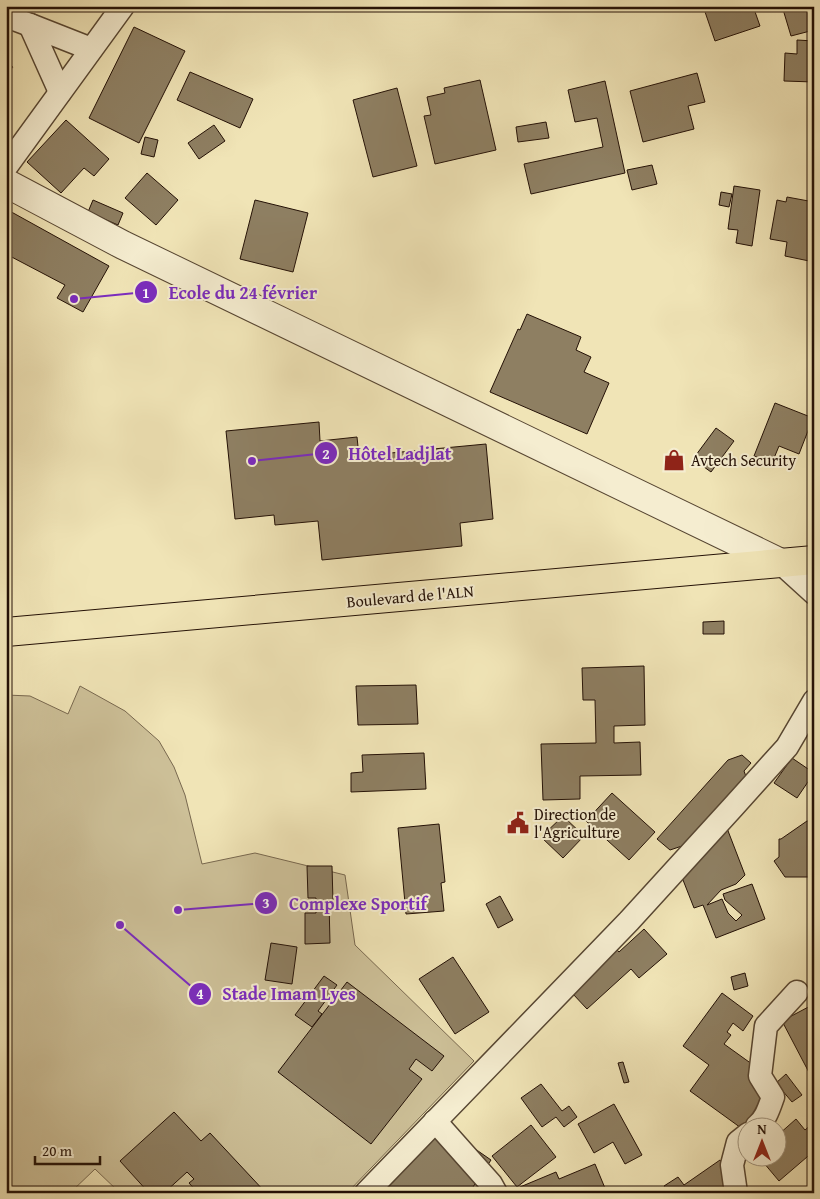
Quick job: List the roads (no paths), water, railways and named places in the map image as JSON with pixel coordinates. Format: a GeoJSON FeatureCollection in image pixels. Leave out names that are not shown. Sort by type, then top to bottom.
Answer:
{"type":"FeatureCollection","features":[{"type":"Feature","properties":{"kind":"main road","name":"Boulevard de l'ALN"},"geometry":{"type":"LineString","coordinates":[[6,632],[814,560]]}},
{"type":"Feature","properties":{"kind":"street"},"geometry":{"type":"LineString","coordinates":[[19,6],[60,92]]}},
{"type":"Feature","properties":{"kind":"street"},"geometry":{"type":"LineString","coordinates":[[6,166],[123,6]]}},
{"type":"Feature","properties":{"kind":"street"},"geometry":{"type":"LineString","coordinates":[[6,16],[91,49]]}},
{"type":"Feature","properties":{"kind":"street"},"geometry":{"type":"LineString","coordinates":[[6,183],[123,244],[781,563],[814,593]]}},
{"type":"Feature","properties":{"kind":"street"},"geometry":{"type":"LineString","coordinates":[[366,1193],[629,921],[733,808],[786,748],[814,700]]}},
{"type":"Feature","properties":{"kind":"street"},"geometry":{"type":"LineString","coordinates":[[765,1116],[773,1097],[760,1076],[766,1026],[796,992]]}},
{"type":"Feature","properties":{"kind":"street"},"geometry":{"type":"LineString","coordinates":[[436,1121],[491,1184],[496,1193]]}},
{"type":"Feature","properties":{"kind":"street"},"geometry":{"type":"LineString","coordinates":[[736,1193],[732,1165],[738,1142]]}},
{"type":"Feature","properties":{"kind":"place","name":"Ecole du 24 février"},"geometry":{"type":"Point","coordinates":[74,299]}},
{"type":"Feature","properties":{"kind":"place","name":"Avtech Security"},"geometry":{"type":"Point","coordinates":[674,460]}},
{"type":"Feature","properties":{"kind":"place","name":"Hôtel Ladjlat"},"geometry":{"type":"Point","coordinates":[252,461]}},
{"type":"Feature","properties":{"kind":"place","name":"Direction de l'Agriculture"},"geometry":{"type":"Point","coordinates":[518,823]}},
{"type":"Feature","properties":{"kind":"place","name":"Complexe Sportif"},"geometry":{"type":"Point","coordinates":[178,910]}},
{"type":"Feature","properties":{"kind":"place","name":"Stade Imam Lyes"},"geometry":{"type":"Point","coordinates":[120,925]}}]}
